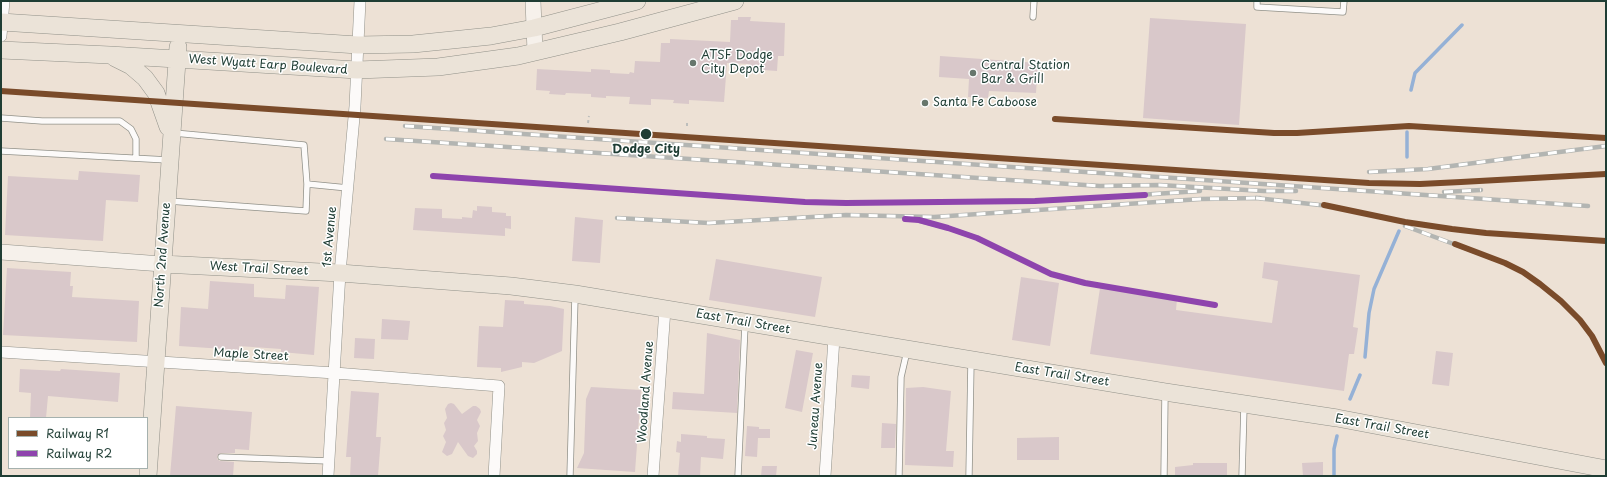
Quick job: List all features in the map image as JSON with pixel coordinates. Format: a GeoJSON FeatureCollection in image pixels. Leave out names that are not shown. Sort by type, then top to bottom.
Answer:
{"type":"FeatureCollection","features":[{"type":"Feature","properties":{"kind":"main road"},"geometry":{"type":"LineString","coordinates":[[533,1],[535,52]]}},
{"type":"Feature","properties":{"kind":"main road"},"geometry":{"type":"LineString","coordinates":[[358,45],[448,41],[491,36],[534,28],[637,1]]}},
{"type":"Feature","properties":{"kind":"main road","name":"West Wyatt Earp Boulevard"},"geometry":{"type":"LineString","coordinates":[[1,50],[357,70],[438,67],[518,56],[620,32],[732,1]]}},
{"type":"Feature","properties":{"kind":"main road","name":"West Wyatt Earp Boulevard"},"geometry":{"type":"LineString","coordinates":[[1,27],[178,34],[358,45]]}},
{"type":"Feature","properties":{"kind":"main road","name":"North 2nd Avenue"},"geometry":{"type":"LineString","coordinates":[[148,476],[178,34]]}},
{"type":"Feature","properties":{"kind":"main road"},"geometry":{"type":"LineString","coordinates":[[110,55],[131,66],[148,82],[156,93],[160,102],[171,136]]}},
{"type":"Feature","properties":{"kind":"main road","name":"West Trail Street"},"geometry":{"type":"LineString","coordinates":[[1,252],[162,264],[340,273],[518,287]]}},
{"type":"Feature","properties":{"kind":"main road","name":"East Trail Street"},"geometry":{"type":"LineString","coordinates":[[518,287],[575,294],[1165,392],[1378,425],[1606,469]]}},
{"type":"Feature","properties":{"kind":"street"},"geometry":{"type":"LineString","coordinates":[[1,27],[4,1]]}},
{"type":"Feature","properties":{"kind":"street","name":"1st Avenue"},"geometry":{"type":"LineString","coordinates":[[328,476],[340,273],[357,70],[360,1]]}},
{"type":"Feature","properties":{"kind":"street","name":"Woodland Avenue"},"geometry":{"type":"LineString","coordinates":[[653,476],[666,309]]}},
{"type":"Feature","properties":{"kind":"street","name":"Juneau Avenue"},"geometry":{"type":"LineString","coordinates":[[825,476],[834,338]]}},
{"type":"Feature","properties":{"kind":"street","name":"Maple Street"},"geometry":{"type":"LineString","coordinates":[[1,352],[335,372],[499,386],[494,476]]}},
{"type":"Feature","properties":{"kind":"lane"},"geometry":{"type":"LineString","coordinates":[[1033,17],[1034,1]]}},
{"type":"Feature","properties":{"kind":"lane"},"geometry":{"type":"LineString","coordinates":[[1257,1],[1257,7],[1343,12],[1344,1]]}},
{"type":"Feature","properties":{"kind":"lane"},"geometry":{"type":"LineString","coordinates":[[1,118],[42,121],[120,121],[130,129],[136,140],[136,158]]}},
{"type":"Feature","properties":{"kind":"lane"},"geometry":{"type":"LineString","coordinates":[[167,201],[306,211],[307,184],[304,145],[171,136]]}},
{"type":"Feature","properties":{"kind":"lane"},"geometry":{"type":"LineString","coordinates":[[1,151],[170,160]]}},
{"type":"Feature","properties":{"kind":"lane"},"geometry":{"type":"LineString","coordinates":[[307,184],[348,188]]}},
{"type":"Feature","properties":{"kind":"lane"},"geometry":{"type":"LineString","coordinates":[[570,476],[575,294]]}},
{"type":"Feature","properties":{"kind":"lane"},"geometry":{"type":"LineString","coordinates":[[738,476],[745,323]]}},
{"type":"Feature","properties":{"kind":"lane"},"geometry":{"type":"LineString","coordinates":[[899,476],[901,377],[908,349]]}},
{"type":"Feature","properties":{"kind":"lane"},"geometry":{"type":"LineString","coordinates":[[968,475],[971,359]]}},
{"type":"Feature","properties":{"kind":"lane"},"geometry":{"type":"LineString","coordinates":[[1164,476],[1165,392]]}},
{"type":"Feature","properties":{"kind":"lane"},"geometry":{"type":"LineString","coordinates":[[1242,476],[1244,404]]}},
{"type":"Feature","properties":{"kind":"lane"},"geometry":{"type":"LineString","coordinates":[[221,457],[329,461]]}},
{"type":"Feature","properties":{"kind":"path"},"geometry":{"type":"LineString","coordinates":[[588,116],[588,123]]}},
{"type":"Feature","properties":{"kind":"path"},"geometry":{"type":"LineString","coordinates":[[687,123],[687,129]]}},
{"type":"Feature","properties":{"kind":"building"},"geometry":{"type":"Polygon","coordinates":[[[738,17],[751,17],[750,21],[785,23],[784,56],[778,56],[777,71],[749,69],[749,64],[727,63],[724,102],[689,100],[689,104],[673,103],[674,100],[651,99],[651,105],[629,104],[630,97],[606,96],[606,98],[591,97],[591,94],[549,94],[550,91],[536,90],[537,69],[591,72],[591,69],[610,70],[610,73],[629,74],[630,72],[634,73],[635,61],[660,62],[661,43],[670,43],[670,39],[730,42],[731,20],[738,20],[738,17]]]}},
{"type":"Feature","properties":{"kind":"building"},"geometry":{"type":"Polygon","coordinates":[[[1150,18],[1246,24],[1239,125],[1143,118],[1150,18]]]}},
{"type":"Feature","properties":{"kind":"building"},"geometry":{"type":"Polygon","coordinates":[[[940,56],[1038,63],[1036,93],[989,91],[988,98],[968,97],[969,79],[939,77],[940,56]]]}},
{"type":"Feature","properties":{"kind":"building"},"geometry":{"type":"Polygon","coordinates":[[[79,171],[140,175],[138,202],[106,200],[103,241],[5,235],[8,176],[78,180],[79,171]]]}},
{"type":"Feature","properties":{"kind":"building"},"geometry":{"type":"Polygon","coordinates":[[[477,206],[492,207],[492,212],[506,213],[506,216],[511,216],[511,229],[505,228],[505,236],[413,230],[415,208],[442,209],[442,218],[462,219],[462,217],[472,218],[473,210],[477,211],[477,206]]]}},
{"type":"Feature","properties":{"kind":"building"},"geometry":{"type":"Polygon","coordinates":[[[575,217],[603,220],[600,263],[572,261],[575,217]]]}},
{"type":"Feature","properties":{"kind":"building"},"geometry":{"type":"Polygon","coordinates":[[[716,259],[822,277],[815,317],[709,300],[716,259]]]}},
{"type":"Feature","properties":{"kind":"building"},"geometry":{"type":"Polygon","coordinates":[[[1264,262],[1360,275],[1353,327],[1358,328],[1354,354],[1349,354],[1344,391],[1090,354],[1100,288],[1177,299],[1176,310],[1272,323],[1278,281],[1262,278],[1264,262]]]}},
{"type":"Feature","properties":{"kind":"building"},"geometry":{"type":"Polygon","coordinates":[[[7,268],[71,272],[70,286],[73,286],[72,297],[139,301],[137,342],[3,335],[7,268]]]}},
{"type":"Feature","properties":{"kind":"building"},"geometry":{"type":"Polygon","coordinates":[[[1021,277],[1059,283],[1050,346],[1012,340],[1021,277]]]}},
{"type":"Feature","properties":{"kind":"building"},"geometry":{"type":"Polygon","coordinates":[[[210,281],[254,284],[254,297],[285,299],[286,285],[319,287],[314,355],[281,352],[281,349],[239,346],[239,350],[179,346],[181,307],[208,309],[210,281]]]}},
{"type":"Feature","properties":{"kind":"building"},"geometry":{"type":"Polygon","coordinates":[[[505,300],[524,301],[524,304],[550,306],[564,309],[562,351],[534,363],[522,362],[522,367],[501,372],[501,368],[477,367],[479,326],[503,327],[505,300]]]}},
{"type":"Feature","properties":{"kind":"building"},"geometry":{"type":"Polygon","coordinates":[[[382,319],[410,321],[408,340],[381,339],[382,319]]]}},
{"type":"Feature","properties":{"kind":"building"},"geometry":{"type":"Polygon","coordinates":[[[707,333],[740,340],[737,413],[672,409],[673,392],[704,394],[707,333]]]}},
{"type":"Feature","properties":{"kind":"building"},"geometry":{"type":"Polygon","coordinates":[[[355,338],[375,339],[374,359],[354,358],[355,338]]]}},
{"type":"Feature","properties":{"kind":"building"},"geometry":{"type":"Polygon","coordinates":[[[796,350],[813,353],[802,412],[785,408],[796,350]]]}},
{"type":"Feature","properties":{"kind":"building"},"geometry":{"type":"Polygon","coordinates":[[[1436,351],[1453,353],[1449,386],[1432,384],[1436,351]]]}},
{"type":"Feature","properties":{"kind":"building"},"geometry":{"type":"Polygon","coordinates":[[[20,369],[60,371],[61,369],[120,373],[118,402],[48,396],[46,417],[30,417],[31,393],[19,392],[20,369]]]}},
{"type":"Feature","properties":{"kind":"building"},"geometry":{"type":"Polygon","coordinates":[[[852,375],[870,376],[869,389],[851,387],[852,375]]]}},
{"type":"Feature","properties":{"kind":"building"},"geometry":{"type":"Polygon","coordinates":[[[591,387],[641,390],[635,472],[577,468],[584,453],[586,399],[591,387]]]}},
{"type":"Feature","properties":{"kind":"building"},"geometry":{"type":"Polygon","coordinates":[[[923,387],[951,391],[946,451],[954,451],[953,467],[905,465],[906,388],[923,387]]]}},
{"type":"Feature","properties":{"kind":"building"},"geometry":{"type":"Polygon","coordinates":[[[351,391],[379,393],[376,437],[381,437],[378,476],[350,476],[351,457],[346,457],[351,391]]]}},
{"type":"Feature","properties":{"kind":"building"},"geometry":{"type":"Polygon","coordinates":[[[448,404],[454,404],[462,414],[473,406],[480,409],[481,412],[477,420],[480,426],[477,433],[478,441],[474,446],[477,454],[473,458],[468,456],[458,442],[452,454],[447,456],[442,452],[446,442],[443,436],[446,430],[444,423],[447,418],[445,409],[448,404]]]}},
{"type":"Feature","properties":{"kind":"building"},"geometry":{"type":"Polygon","coordinates":[[[176,406],[252,412],[249,450],[235,449],[235,453],[221,453],[217,456],[217,459],[220,461],[234,462],[233,476],[170,476],[176,406]]]}},
{"type":"Feature","properties":{"kind":"building"},"geometry":{"type":"Polygon","coordinates":[[[882,423],[896,424],[895,448],[881,448],[882,423]]]}},
{"type":"Feature","properties":{"kind":"building"},"geometry":{"type":"Polygon","coordinates":[[[747,426],[759,427],[759,429],[770,429],[770,438],[758,438],[757,457],[745,456],[747,426]]]}},
{"type":"Feature","properties":{"kind":"building"},"geometry":{"type":"Polygon","coordinates":[[[681,434],[725,439],[723,459],[701,457],[700,476],[678,476],[680,453],[676,452],[677,441],[681,442],[681,434]]]}},
{"type":"Feature","properties":{"kind":"building"},"geometry":{"type":"Polygon","coordinates":[[[1059,437],[1059,460],[1017,460],[1017,438],[1059,437]]]}},
{"type":"Feature","properties":{"kind":"building"},"geometry":{"type":"Polygon","coordinates":[[[1323,462],[1323,476],[1303,476],[1302,463],[1323,462]]]}},
{"type":"Feature","properties":{"kind":"building"},"geometry":{"type":"Polygon","coordinates":[[[1193,463],[1227,463],[1227,476],[1175,476],[1175,467],[1193,465],[1193,463]]]}},
{"type":"Feature","properties":{"kind":"building"},"geometry":{"type":"Polygon","coordinates":[[[762,466],[777,466],[776,476],[761,476],[762,466]]]}},
{"type":"Feature","properties":{"kind":"waterway"},"geometry":{"type":"LineString","coordinates":[[1411,90],[1415,73],[1462,25]]}},
{"type":"Feature","properties":{"kind":"waterway"},"geometry":{"type":"LineString","coordinates":[[1407,132],[1407,157]]}},
{"type":"Feature","properties":{"kind":"waterway"},"geometry":{"type":"LineString","coordinates":[[1365,357],[1369,313],[1374,289],[1399,231]]}},
{"type":"Feature","properties":{"kind":"waterway"},"geometry":{"type":"LineString","coordinates":[[1350,399],[1360,375]]}},
{"type":"Feature","properties":{"kind":"waterway"},"geometry":{"type":"LineString","coordinates":[[1334,476],[1334,449],[1337,436]]}},
{"type":"Feature","properties":{"kind":"railway"},"geometry":{"type":"LineString","coordinates":[[1055,119],[1274,133],[1409,126],[1606,138]]}},
{"type":"Feature","properties":{"kind":"railway"},"geometry":{"type":"LineString","coordinates":[[405,126],[1588,206]]}},
{"type":"Feature","properties":{"kind":"railway"},"geometry":{"type":"LineString","coordinates":[[386,139],[1100,186],[1159,185],[1264,191],[1296,191]]}},
{"type":"Feature","properties":{"kind":"railway"},"geometry":{"type":"LineString","coordinates":[[1369,172],[1428,169],[1606,146]]}},
{"type":"Feature","properties":{"kind":"railway"},"geometry":{"type":"LineString","coordinates":[[433,176],[805,202],[846,203],[1062,200],[1200,191]]}},
{"type":"Feature","properties":{"kind":"railway"},"geometry":{"type":"LineString","coordinates":[[1444,192],[1481,190]]}},
{"type":"Feature","properties":{"kind":"railway"},"geometry":{"type":"LineString","coordinates":[[1256,198],[1329,206],[1405,222],[1452,229],[1486,233],[1606,241]]}},
{"type":"Feature","properties":{"kind":"railway"},"geometry":{"type":"LineString","coordinates":[[617,218],[709,223],[846,215],[934,217],[1201,199],[1260,198]]}},
{"type":"Feature","properties":{"kind":"railway"},"geometry":{"type":"LineString","coordinates":[[916,220],[948,228],[977,238],[1051,274],[1085,283],[1215,305]]}},
{"type":"Feature","properties":{"kind":"railway"},"geometry":{"type":"LineString","coordinates":[[1405,226],[1505,263],[1523,272],[1561,301],[1580,320],[1592,336],[1606,363]]}},
{"type":"Feature","properties":{"kind":"rail line","name":"R1"},"geometry":{"type":"LineString","coordinates":[[1,91],[1369,183],[1420,184],[1606,174]]}},
{"type":"Feature","properties":{"kind":"rail line","name":"R1"},"geometry":{"type":"LineString","coordinates":[[1055,119],[1274,133],[1409,126],[1606,138]]}},
{"type":"Feature","properties":{"kind":"rail line","name":"R2"},"geometry":{"type":"LineString","coordinates":[[433,176],[805,202],[1035,201],[1145,195]]}},
{"type":"Feature","properties":{"kind":"rail line","name":"R1"},"geometry":{"type":"LineString","coordinates":[[1324,205],[1405,222],[1452,229],[1486,233],[1606,241]]}},
{"type":"Feature","properties":{"kind":"rail line","name":"R2"},"geometry":{"type":"LineString","coordinates":[[905,219],[919,220],[977,238],[1051,274],[1085,283],[1215,305]]}},
{"type":"Feature","properties":{"kind":"rail line","name":"R1"},"geometry":{"type":"LineString","coordinates":[[1455,244],[1505,263],[1523,272],[1540,284],[1561,301],[1580,320],[1592,336],[1606,363]]}},
{"type":"Feature","properties":{"kind":"place","name":"ATSF Dodge City Depot"},"geometry":{"type":"Point","coordinates":[693,63]}},
{"type":"Feature","properties":{"kind":"place","name":"Central Station Bar & Grill"},"geometry":{"type":"Point","coordinates":[973,73]}},
{"type":"Feature","properties":{"kind":"place","name":"Santa Fe Caboose"},"geometry":{"type":"Point","coordinates":[925,103]}},
{"type":"Feature","properties":{"kind":"place","name":"Dodge City"},"geometry":{"type":"Point","coordinates":[646,134]}}]}
